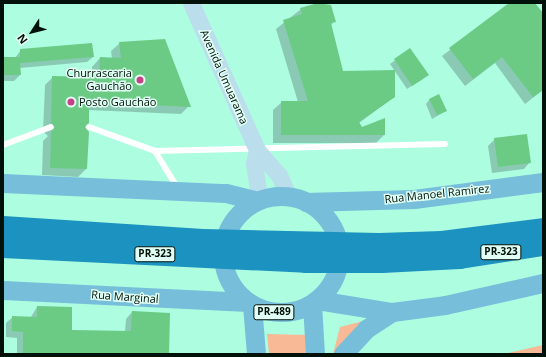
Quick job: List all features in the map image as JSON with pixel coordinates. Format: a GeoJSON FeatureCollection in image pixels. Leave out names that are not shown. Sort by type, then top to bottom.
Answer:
{"type":"FeatureCollection","features":[{"type":"Feature","properties":{"kind":"highway","name":"PR-323"},"geometry":{"type":"LineString","coordinates":[[3,227],[203,240],[379,244],[442,242],[543,229]]}},
{"type":"Feature","properties":{"kind":"highway","name":"PR-323"},"geometry":{"type":"LineString","coordinates":[[3,247],[306,262],[375,262],[460,258],[543,245]]}},
{"type":"Feature","properties":{"kind":"main road","name":"Rua Manoel Ramirez"},"geometry":{"type":"LineString","coordinates":[[298,199],[414,199],[543,182]]}},
{"type":"Feature","properties":{"kind":"main road"},"geometry":{"type":"LineString","coordinates":[[3,183],[226,193],[258,200]]}},
{"type":"Feature","properties":{"kind":"main road","name":"PR-489"},"geometry":{"type":"LineString","coordinates":[[298,199],[258,200],[241,211],[227,232],[223,251],[225,271],[230,284],[250,304],[282,313],[315,302]]}},
{"type":"Feature","properties":{"kind":"main road"},"geometry":{"type":"LineString","coordinates":[[298,199],[317,209],[336,233],[339,255],[336,274],[315,302],[315,354]]}},
{"type":"Feature","properties":{"kind":"main road"},"geometry":{"type":"LineString","coordinates":[[315,302],[392,312],[446,305],[543,283]]}},
{"type":"Feature","properties":{"kind":"main road","name":"Rua Marginal"},"geometry":{"type":"LineString","coordinates":[[3,290],[250,304]]}},
{"type":"Feature","properties":{"kind":"main road","name":"PR-489"},"geometry":{"type":"LineString","coordinates":[[250,304],[256,354]]}},
{"type":"Feature","properties":{"kind":"main road"},"geometry":{"type":"LineString","coordinates":[[343,354],[366,329],[392,312]]}},
{"type":"Feature","properties":{"kind":"street","name":"Avenida Umuarama"},"geometry":{"type":"LineString","coordinates":[[191,3],[256,148],[298,199]]}},
{"type":"Feature","properties":{"kind":"street"},"geometry":{"type":"LineString","coordinates":[[256,148],[254,164],[258,200]]}},
{"type":"Feature","properties":{"kind":"lane"},"geometry":{"type":"LineString","coordinates":[[89,126],[155,151],[445,144]]}},
{"type":"Feature","properties":{"kind":"lane"},"geometry":{"type":"LineString","coordinates":[[3,145],[51,127]]}},
{"type":"Feature","properties":{"kind":"lane"},"geometry":{"type":"LineString","coordinates":[[155,151],[179,191]]}},
{"type":"Feature","properties":{"kind":"shaded area"},"geometry":{"type":"Polygon","coordinates":[[[367,320],[336,354],[333,354],[340,327],[367,320]]]}},
{"type":"Feature","properties":{"kind":"shaded area"},"geometry":{"type":"Polygon","coordinates":[[[267,334],[309,335],[309,354],[269,354],[267,334]]]}},
{"type":"Feature","properties":{"kind":"shaded area"},"geometry":{"type":"Polygon","coordinates":[[[543,345],[543,354],[504,354],[543,345]]]}},
{"type":"Feature","properties":{"kind":"building"},"geometry":{"type":"Polygon","coordinates":[[[318,3],[331,5],[336,22],[331,23],[343,71],[395,70],[395,97],[359,122],[362,127],[385,118],[385,135],[281,135],[281,101],[308,101],[283,20],[302,14],[300,8],[318,3]]]}},
{"type":"Feature","properties":{"kind":"building"},"geometry":{"type":"Polygon","coordinates":[[[509,3],[535,3],[543,13],[543,90],[533,97],[502,57],[473,79],[449,48],[509,3]]]}},
{"type":"Feature","properties":{"kind":"building"},"geometry":{"type":"Polygon","coordinates":[[[165,39],[191,107],[89,102],[89,123],[85,127],[89,132],[87,169],[50,168],[51,132],[55,127],[51,123],[52,76],[99,77],[100,57],[121,58],[119,42],[165,39]]]}},
{"type":"Feature","properties":{"kind":"building"},"geometry":{"type":"Polygon","coordinates":[[[92,43],[94,57],[20,63],[21,75],[3,75],[3,57],[20,57],[20,49],[92,43]]]}},
{"type":"Feature","properties":{"kind":"building"},"geometry":{"type":"Polygon","coordinates":[[[410,48],[429,75],[412,86],[394,59],[410,48]]]}},
{"type":"Feature","properties":{"kind":"building"},"geometry":{"type":"Polygon","coordinates":[[[439,94],[447,111],[437,115],[429,99],[439,94]]]}},
{"type":"Feature","properties":{"kind":"building"},"geometry":{"type":"Polygon","coordinates":[[[527,134],[531,163],[498,167],[494,138],[527,134]]]}},
{"type":"Feature","properties":{"kind":"building"},"geometry":{"type":"Polygon","coordinates":[[[37,306],[72,307],[72,330],[131,331],[132,311],[170,313],[169,354],[23,354],[23,332],[12,331],[12,316],[37,317],[37,306]]]}},
{"type":"Feature","properties":{"kind":"place","name":"Churrascaria Gauchão"},"geometry":{"type":"Point","coordinates":[140,80]}},
{"type":"Feature","properties":{"kind":"place","name":"Posto Gauchão"},"geometry":{"type":"Point","coordinates":[71,102]}}]}
